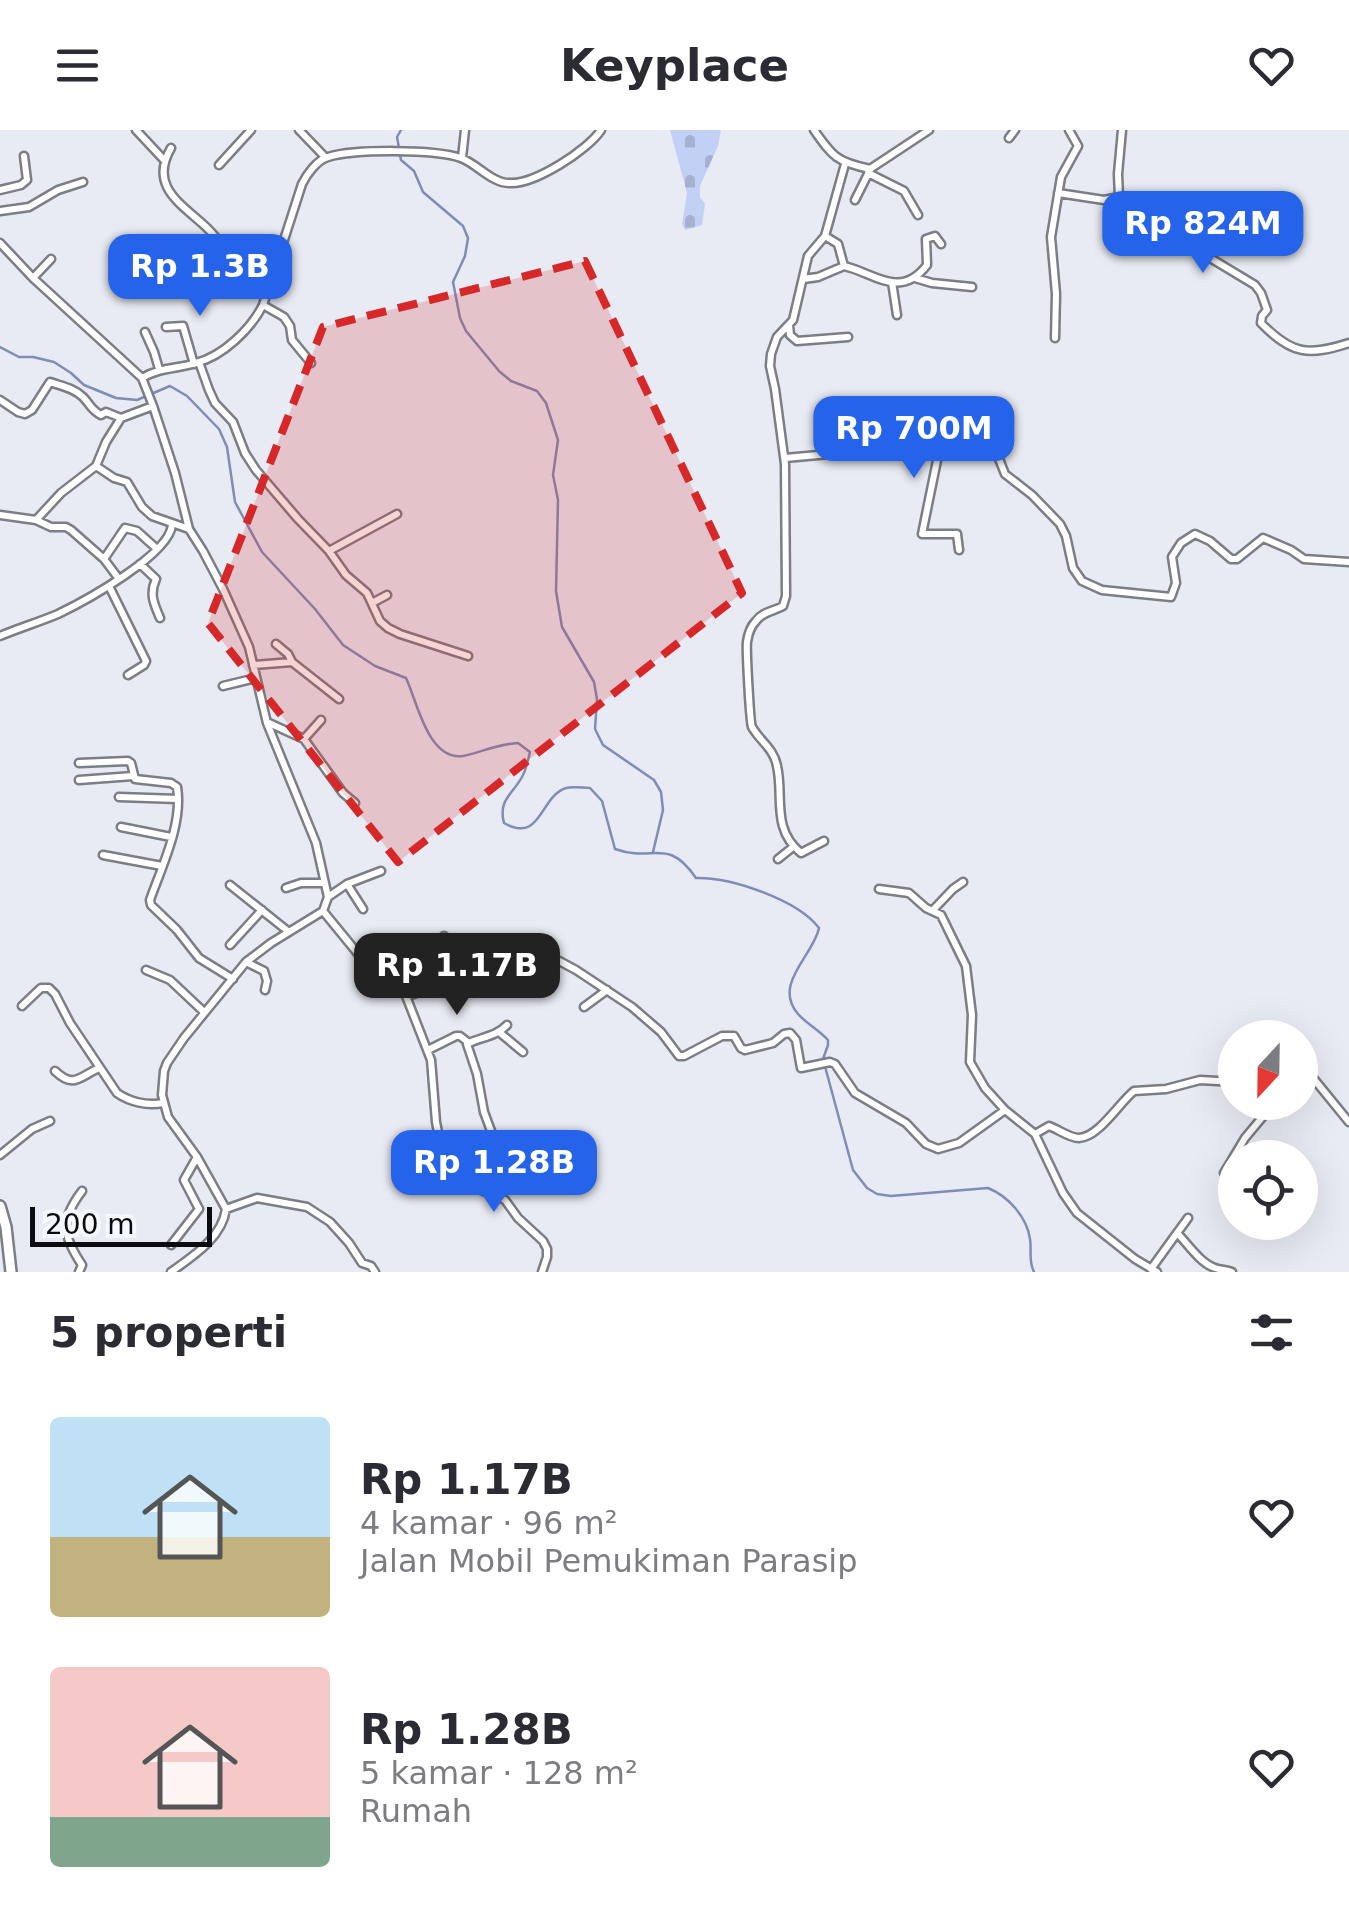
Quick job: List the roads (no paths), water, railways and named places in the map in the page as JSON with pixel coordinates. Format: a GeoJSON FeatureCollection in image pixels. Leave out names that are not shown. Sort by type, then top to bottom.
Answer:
{"type":"FeatureCollection","features":[{"type":"Feature","properties":{"kind":"main road"},"geometry":{"type":"LineString","coordinates":[[0,1206],[11,1272]]}},
{"type":"Feature","properties":{"kind":"street"},"geometry":{"type":"LineString","coordinates":[[136,130],[164,161]]}},
{"type":"Feature","properties":{"kind":"street"},"geometry":{"type":"LineString","coordinates":[[219,165],[251,130]]}},
{"type":"Feature","properties":{"kind":"street"},"geometry":{"type":"LineString","coordinates":[[299,130],[325,157]]}},
{"type":"Feature","properties":{"kind":"street"},"geometry":{"type":"LineString","coordinates":[[462,158],[465,130]]}},
{"type":"Feature","properties":{"kind":"street"},"geometry":{"type":"LineString","coordinates":[[142,378],[159,370],[197,363],[248,328],[263,305],[302,184],[325,157],[432,152],[462,158],[509,184],[578,154],[602,130]]}},
{"type":"Feature","properties":{"kind":"street"},"geometry":{"type":"LineString","coordinates":[[814,130],[845,164],[869,171],[904,191],[918,215]]}},
{"type":"Feature","properties":{"kind":"street"},"geometry":{"type":"LineString","coordinates":[[855,200],[869,171],[929,130]]}},
{"type":"Feature","properties":{"kind":"street"},"geometry":{"type":"LineString","coordinates":[[1009,138],[1015,130]]}},
{"type":"Feature","properties":{"kind":"street"},"geometry":{"type":"LineString","coordinates":[[1055,338],[1056,294],[1050,243],[1064,170],[1078,146],[1069,130]]}},
{"type":"Feature","properties":{"kind":"street"},"geometry":{"type":"LineString","coordinates":[[1119,197],[1122,130]]}},
{"type":"Feature","properties":{"kind":"street"},"geometry":{"type":"LineString","coordinates":[[171,148],[164,161],[165,182],[182,208],[208,228],[237,262],[270,284]]}},
{"type":"Feature","properties":{"kind":"street"},"geometry":{"type":"LineString","coordinates":[[0,190],[27,180],[24,156]]}},
{"type":"Feature","properties":{"kind":"street"},"geometry":{"type":"LineString","coordinates":[[824,841],[801,853],[793,846],[778,809],[775,758],[749,718],[746,651],[754,622],[785,604],[785,458],[770,366],[777,337],[796,311],[810,252],[825,236],[845,164]]}},
{"type":"Feature","properties":{"kind":"street"},"geometry":{"type":"LineString","coordinates":[[0,211],[29,208],[58,190],[83,182]]}},
{"type":"Feature","properties":{"kind":"street"},"geometry":{"type":"LineString","coordinates":[[1058,193],[1104,200],[1119,197],[1163,213],[1187,244],[1255,286],[1267,305],[1261,323],[1294,348],[1315,352],[1349,343]]}},
{"type":"Feature","properties":{"kind":"street"},"geometry":{"type":"LineString","coordinates":[[825,236],[838,244],[844,266]]}},
{"type":"Feature","properties":{"kind":"street"},"geometry":{"type":"LineString","coordinates":[[803,279],[844,266],[879,280],[906,281],[927,264],[926,239],[935,236],[941,244]]}},
{"type":"Feature","properties":{"kind":"street"},"geometry":{"type":"LineString","coordinates":[[0,243],[142,378],[175,474],[188,529],[203,550],[243,632],[268,723],[316,843],[328,898],[323,911],[246,962],[167,1063],[163,1103],[226,1208],[223,1223],[210,1241],[175,1271]]}},
{"type":"Feature","properties":{"kind":"street"},"geometry":{"type":"LineString","coordinates":[[33,278],[51,258]]}},
{"type":"Feature","properties":{"kind":"street"},"geometry":{"type":"LineString","coordinates":[[914,278],[972,287]]}},
{"type":"Feature","properties":{"kind":"street"},"geometry":{"type":"LineString","coordinates":[[892,282],[897,314]]}},
{"type":"Feature","properties":{"kind":"street"},"geometry":{"type":"LineString","coordinates":[[263,305],[284,318],[292,340],[311,363]]}},
{"type":"Feature","properties":{"kind":"street"},"geometry":{"type":"LineString","coordinates":[[789,323],[790,335],[796,341],[848,338]]}},
{"type":"Feature","properties":{"kind":"street"},"geometry":{"type":"LineString","coordinates":[[166,327],[183,326],[209,390],[232,422],[256,470],[367,593],[380,620],[388,628],[468,656]]}},
{"type":"Feature","properties":{"kind":"street"},"geometry":{"type":"LineString","coordinates":[[145,332],[159,370]]}},
{"type":"Feature","properties":{"kind":"street"},"geometry":{"type":"LineString","coordinates":[[0,400],[25,414],[32,410],[50,382],[74,390],[96,414],[106,412],[121,418]]}},
{"type":"Feature","properties":{"kind":"street"},"geometry":{"type":"LineString","coordinates":[[36,520],[61,493],[96,466],[121,418],[153,406]]}},
{"type":"Feature","properties":{"kind":"street"},"geometry":{"type":"LineString","coordinates":[[785,458],[886,449],[962,432],[995,449],[1005,474],[1060,524],[1075,574],[1102,590],[1172,598],[1176,583],[1172,557],[1181,543],[1195,534],[1210,541],[1231,560],[1263,538],[1304,559],[1349,562]]}},
{"type":"Feature","properties":{"kind":"street"},"geometry":{"type":"LineString","coordinates":[[942,435],[922,534],[957,534],[959,550]]}},
{"type":"Feature","properties":{"kind":"street"},"geometry":{"type":"LineString","coordinates":[[96,466],[127,482],[146,512],[188,529]]}},
{"type":"Feature","properties":{"kind":"street"},"geometry":{"type":"LineString","coordinates":[[0,514],[66,527],[104,559],[119,579]]}},
{"type":"Feature","properties":{"kind":"street"},"geometry":{"type":"LineString","coordinates":[[329,551],[396,514]]}},
{"type":"Feature","properties":{"kind":"street"},"geometry":{"type":"LineString","coordinates":[[0,636],[54,616],[119,579],[167,539],[172,525]]}},
{"type":"Feature","properties":{"kind":"street"},"geometry":{"type":"LineString","coordinates":[[104,559],[125,528],[137,530],[157,549]]}},
{"type":"Feature","properties":{"kind":"street"},"geometry":{"type":"LineString","coordinates":[[140,563],[156,579],[151,590],[160,618]]}},
{"type":"Feature","properties":{"kind":"street"},"geometry":{"type":"LineString","coordinates":[[108,586],[146,661],[128,675]]}},
{"type":"Feature","properties":{"kind":"street"},"geometry":{"type":"LineString","coordinates":[[372,603],[387,595]]}},
{"type":"Feature","properties":{"kind":"street"},"geometry":{"type":"LineString","coordinates":[[276,644],[292,662],[339,699]]}},
{"type":"Feature","properties":{"kind":"street"},"geometry":{"type":"LineString","coordinates":[[254,665],[292,662]]}},
{"type":"Feature","properties":{"kind":"street"},"geometry":{"type":"LineString","coordinates":[[224,686],[256,678]]}},
{"type":"Feature","properties":{"kind":"street"},"geometry":{"type":"LineString","coordinates":[[304,739],[320,720]]}},
{"type":"Feature","properties":{"kind":"street"},"geometry":{"type":"LineString","coordinates":[[268,723],[304,739],[343,793],[355,803]]}},
{"type":"Feature","properties":{"kind":"street"},"geometry":{"type":"LineString","coordinates":[[79,763],[130,761],[133,776]]}},
{"type":"Feature","properties":{"kind":"street"},"geometry":{"type":"LineString","coordinates":[[79,780],[133,776],[178,787],[171,836],[151,904],[199,958],[233,979]]}},
{"type":"Feature","properties":{"kind":"street"},"geometry":{"type":"LineString","coordinates":[[119,798],[178,799]]}},
{"type":"Feature","properties":{"kind":"street"},"geometry":{"type":"LineString","coordinates":[[121,828],[171,836]]}},
{"type":"Feature","properties":{"kind":"street"},"geometry":{"type":"LineString","coordinates":[[778,859],[793,846]]}},
{"type":"Feature","properties":{"kind":"street"},"geometry":{"type":"LineString","coordinates":[[103,855],[162,866]]}},
{"type":"Feature","properties":{"kind":"street"},"geometry":{"type":"LineString","coordinates":[[328,898],[347,884],[381,871]]}},
{"type":"Feature","properties":{"kind":"street"},"geometry":{"type":"LineString","coordinates":[[932,910],[963,882]]}},
{"type":"Feature","properties":{"kind":"street"},"geometry":{"type":"LineString","coordinates":[[286,888],[301,883],[325,883]]}},
{"type":"Feature","properties":{"kind":"street"},"geometry":{"type":"LineString","coordinates":[[347,884],[363,908]]}},
{"type":"Feature","properties":{"kind":"street"},"geometry":{"type":"LineString","coordinates":[[230,885],[290,932]]}},
{"type":"Feature","properties":{"kind":"street"},"geometry":{"type":"LineString","coordinates":[[879,889],[908,893],[941,914],[966,966],[972,1016],[970,1062],[985,1088],[1035,1134],[1068,1202],[1093,1227],[1120,1245],[1133,1263],[1154,1270],[1188,1218]]}},
{"type":"Feature","properties":{"kind":"street"},"geometry":{"type":"LineString","coordinates":[[230,945],[262,910]]}},
{"type":"Feature","properties":{"kind":"street"},"geometry":{"type":"LineString","coordinates":[[323,911],[359,955],[386,966]]}},
{"type":"Feature","properties":{"kind":"street"},"geometry":{"type":"LineString","coordinates":[[444,936],[475,962],[489,946]]}},
{"type":"Feature","properties":{"kind":"street"},"geometry":{"type":"LineString","coordinates":[[384,948],[386,966],[406,996],[428,1050],[444,1163],[457,1180],[505,1200],[542,1241],[547,1250],[542,1272]]}},
{"type":"Feature","properties":{"kind":"street"},"geometry":{"type":"LineString","coordinates":[[450,972],[476,978],[530,950],[563,963],[607,990],[652,1024],[680,1056],[722,1036],[734,1036],[745,1050],[773,1043],[788,1032],[796,1040],[801,1068],[830,1062],[841,1070],[856,1093],[906,1123],[926,1144],[938,1149],[959,1143],[1005,1110]]}},
{"type":"Feature","properties":{"kind":"street"},"geometry":{"type":"LineString","coordinates":[[406,996],[450,972],[464,955]]}},
{"type":"Feature","properties":{"kind":"street"},"geometry":{"type":"LineString","coordinates":[[246,962],[264,971],[265,990]]}},
{"type":"Feature","properties":{"kind":"street"},"geometry":{"type":"LineString","coordinates":[[146,970],[170,980],[204,1012]]}},
{"type":"Feature","properties":{"kind":"street"},"geometry":{"type":"LineString","coordinates":[[22,1006],[41,988],[49,988],[112,1087],[122,1096],[141,1103],[163,1103]]}},
{"type":"Feature","properties":{"kind":"street"},"geometry":{"type":"LineString","coordinates":[[584,1007],[607,990]]}},
{"type":"Feature","properties":{"kind":"street"},"geometry":{"type":"LineString","coordinates":[[467,1044],[500,1032],[507,1025]]}},
{"type":"Feature","properties":{"kind":"street"},"geometry":{"type":"LineString","coordinates":[[500,1032],[523,1052]]}},
{"type":"Feature","properties":{"kind":"street"},"geometry":{"type":"LineString","coordinates":[[428,1050],[456,1036],[467,1044],[484,1112],[504,1166]]}},
{"type":"Feature","properties":{"kind":"street"},"geometry":{"type":"LineString","coordinates":[[55,1071],[72,1082],[100,1068]]}},
{"type":"Feature","properties":{"kind":"street"},"geometry":{"type":"LineString","coordinates":[[1035,1134],[1049,1126],[1084,1137],[1106,1121],[1134,1091],[1166,1089],[1200,1080],[1218,1081]]}},
{"type":"Feature","properties":{"kind":"street"},"geometry":{"type":"LineString","coordinates":[[1318,1085],[1349,1122]]}},
{"type":"Feature","properties":{"kind":"street"},"geometry":{"type":"LineString","coordinates":[[1244,1140],[1260,1120]]}},
{"type":"Feature","properties":{"kind":"street"},"geometry":{"type":"LineString","coordinates":[[0,1155],[50,1121]]}},
{"type":"Feature","properties":{"kind":"street"},"geometry":{"type":"LineString","coordinates":[[172,1246],[198,1214],[199,1205],[184,1180],[197,1157]]}},
{"type":"Feature","properties":{"kind":"street"},"geometry":{"type":"LineString","coordinates":[[80,1272],[82,1265],[65,1231],[72,1204],[82,1191]]}},
{"type":"Feature","properties":{"kind":"street"},"geometry":{"type":"LineString","coordinates":[[226,1208],[257,1198],[308,1207],[330,1222],[375,1272]]}},
{"type":"Feature","properties":{"kind":"street"},"geometry":{"type":"LineString","coordinates":[[1177,1232],[1201,1259],[1212,1267],[1232,1272]]}},
{"type":"Feature","properties":{"kind":"waterway"},"geometry":{"type":"LineString","coordinates":[[399,148],[397,137],[401,130]]}},
{"type":"Feature","properties":{"kind":"waterway"},"geometry":{"type":"LineString","coordinates":[[400,155],[414,171],[423,192],[463,226],[468,238],[453,282],[466,331],[499,371],[511,381],[537,391],[546,403],[558,440],[553,475],[558,500],[556,591],[562,627],[594,682],[595,729],[603,745],[654,780],[661,792],[663,810],[653,852]]}},
{"type":"Feature","properties":{"kind":"waterway"},"geometry":{"type":"LineString","coordinates":[[0,347],[19,357],[54,362],[84,385],[116,398],[137,400],[170,386],[187,396],[219,429],[227,447],[235,502],[262,552],[343,645],[375,666],[406,678],[432,740],[451,755],[463,756],[518,743],[530,752],[523,774],[504,803],[504,823],[526,828],[557,793],[568,787],[590,788],[602,801],[615,849],[668,854],[686,865],[696,878],[727,881],[763,892],[809,918],[819,928],[792,981],[791,1003],[828,1040],[823,1059],[853,1170],[867,1188],[891,1196],[988,1188],[1009,1202],[1025,1223],[1034,1272]]}}]}
